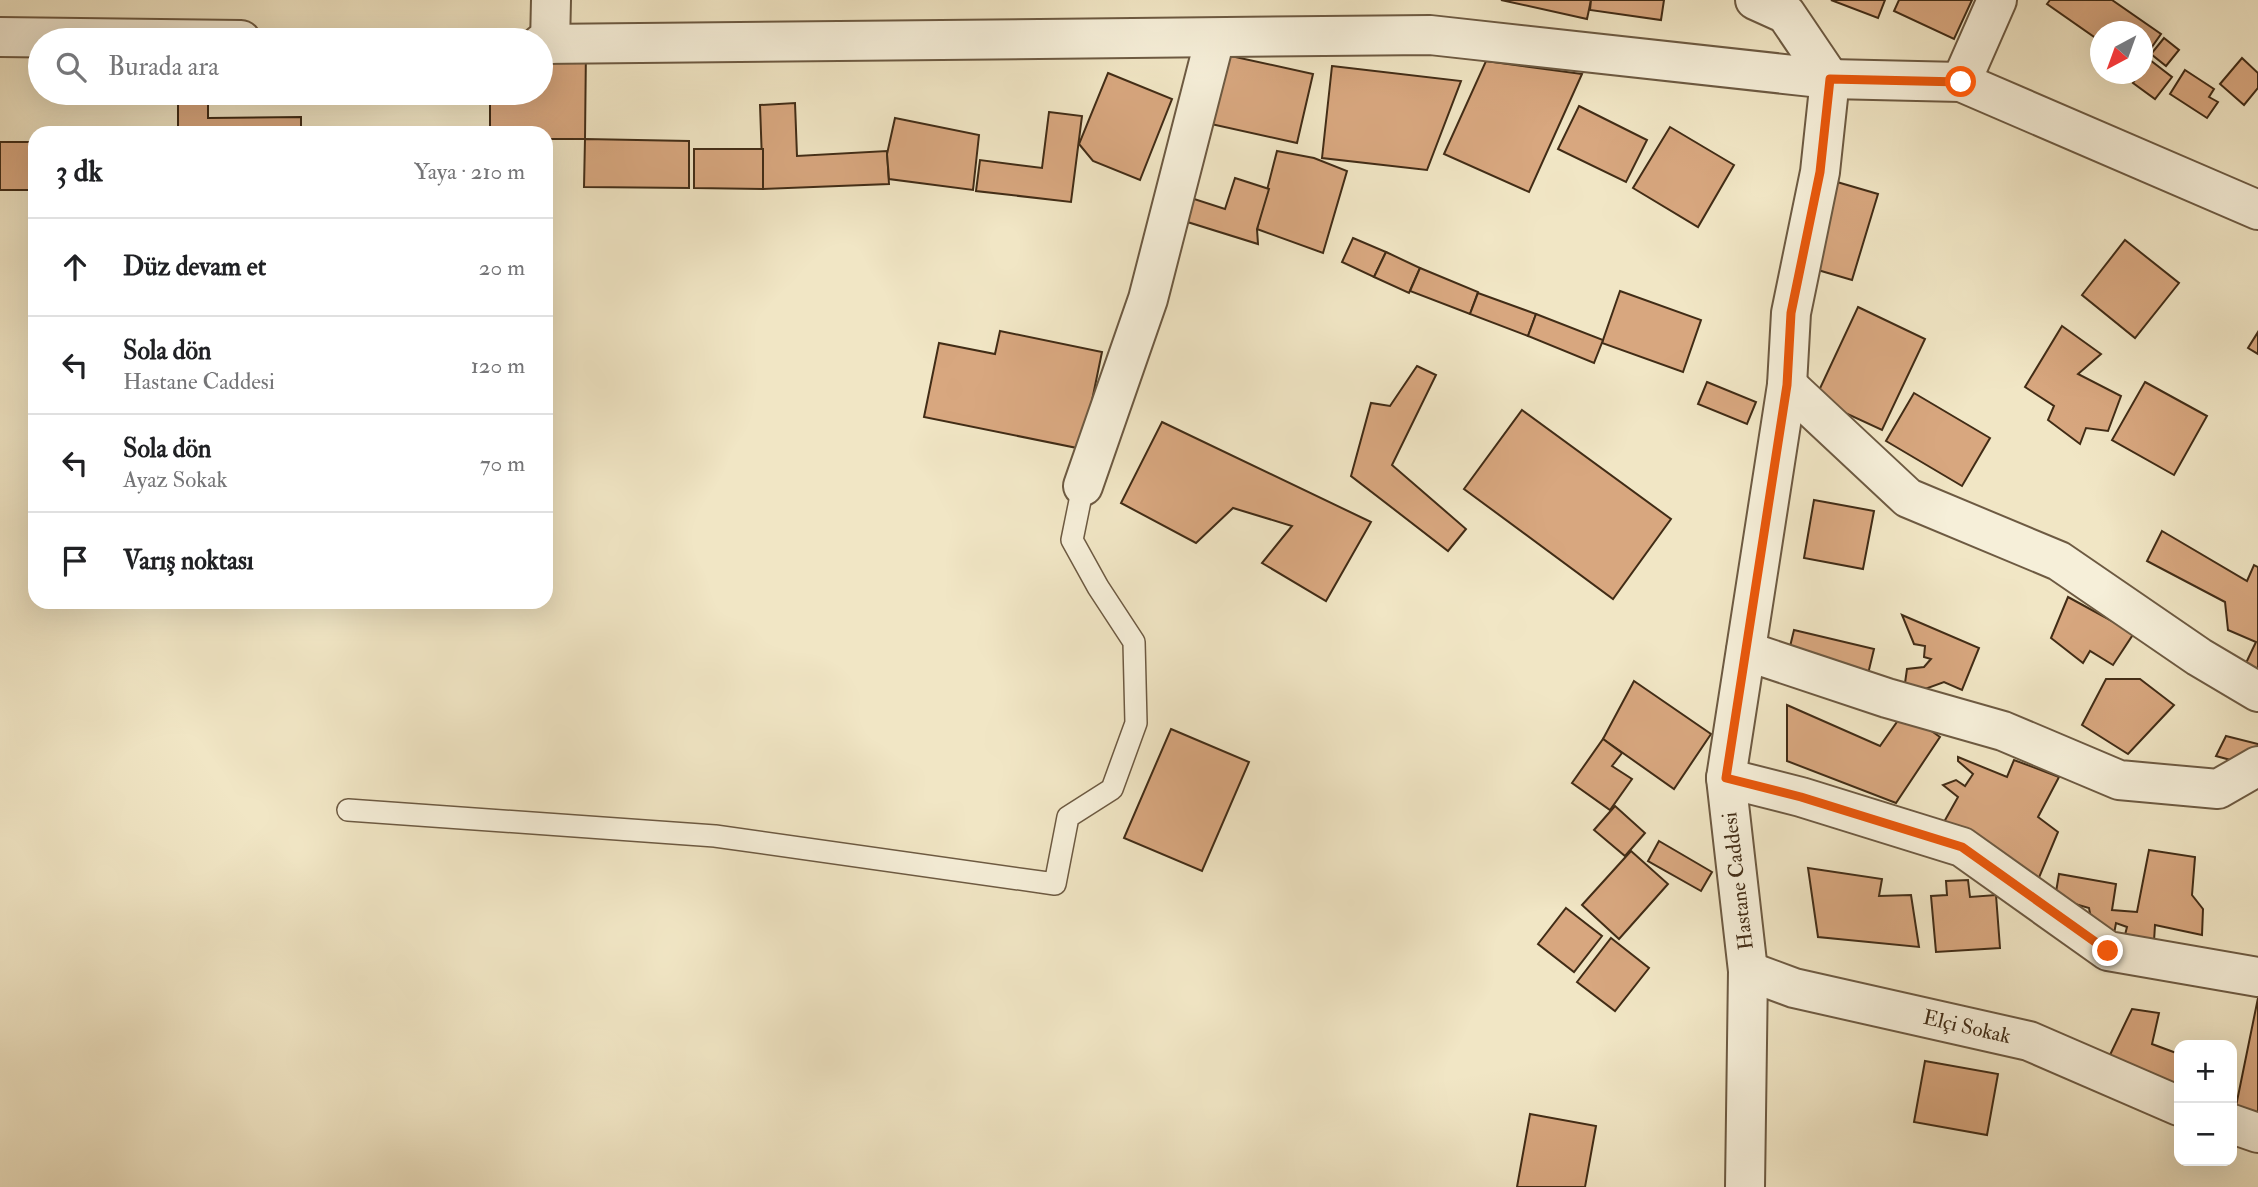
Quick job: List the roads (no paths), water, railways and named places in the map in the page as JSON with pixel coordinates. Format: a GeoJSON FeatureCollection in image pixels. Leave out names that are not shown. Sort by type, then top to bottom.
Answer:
{"type":"FeatureCollection","features":[{"type":"Feature","properties":{"kind":"street"},"geometry":{"type":"LineString","coordinates":[[547,28],[551,0]]}},
{"type":"Feature","properties":{"kind":"street"},"geometry":{"type":"LineString","coordinates":[[1755,0],[1786,14],[1830,79]]}},
{"type":"Feature","properties":{"kind":"street"},"geometry":{"type":"LineString","coordinates":[[1961,82],[1997,0]]}},
{"type":"Feature","properties":{"kind":"street"},"geometry":{"type":"LineString","coordinates":[[553,44],[1430,36],[1830,79],[1961,82],[2258,210]]}},
{"type":"Feature","properties":{"kind":"street"},"geometry":{"type":"LineString","coordinates":[[0,37],[28,37]]}},
{"type":"Feature","properties":{"kind":"street"},"geometry":{"type":"LineString","coordinates":[[1083,486],[1148,299],[1215,38]]}},
{"type":"Feature","properties":{"kind":"street","name":"Hastane Caddesi"},"geometry":{"type":"LineString","coordinates":[[1745,1187],[1748,971],[1726,778],[1787,385],[1791,313],[1820,172],[1830,79]]}},
{"type":"Feature","properties":{"kind":"street"},"geometry":{"type":"LineString","coordinates":[[1787,385],[1909,498],[2059,561],[2199,657],[2258,692]]}},
{"type":"Feature","properties":{"kind":"street"},"geometry":{"type":"LineString","coordinates":[[1746,651],[1887,698],[2003,731],[2119,780],[2217,789],[2258,766]]}},
{"type":"Feature","properties":{"kind":"street"},"geometry":{"type":"LineString","coordinates":[[1726,778],[1801,797],[1962,847],[2108,951],[2258,977]]}},
{"type":"Feature","properties":{"kind":"street","name":"Elçi Sokak"},"geometry":{"type":"LineString","coordinates":[[1748,971],[1794,988],[2029,1041],[2174,1104]]}},
{"type":"Feature","properties":{"kind":"street"},"geometry":{"type":"LineString","coordinates":[[2237,1126],[2258,1133]]}},
{"type":"Feature","properties":{"kind":"lane"},"geometry":{"type":"LineString","coordinates":[[348,810],[715,836],[1055,884],[1068,817],[1112,789],[1136,723],[1134,642],[1098,587],[1072,540],[1083,486]]}}]}
